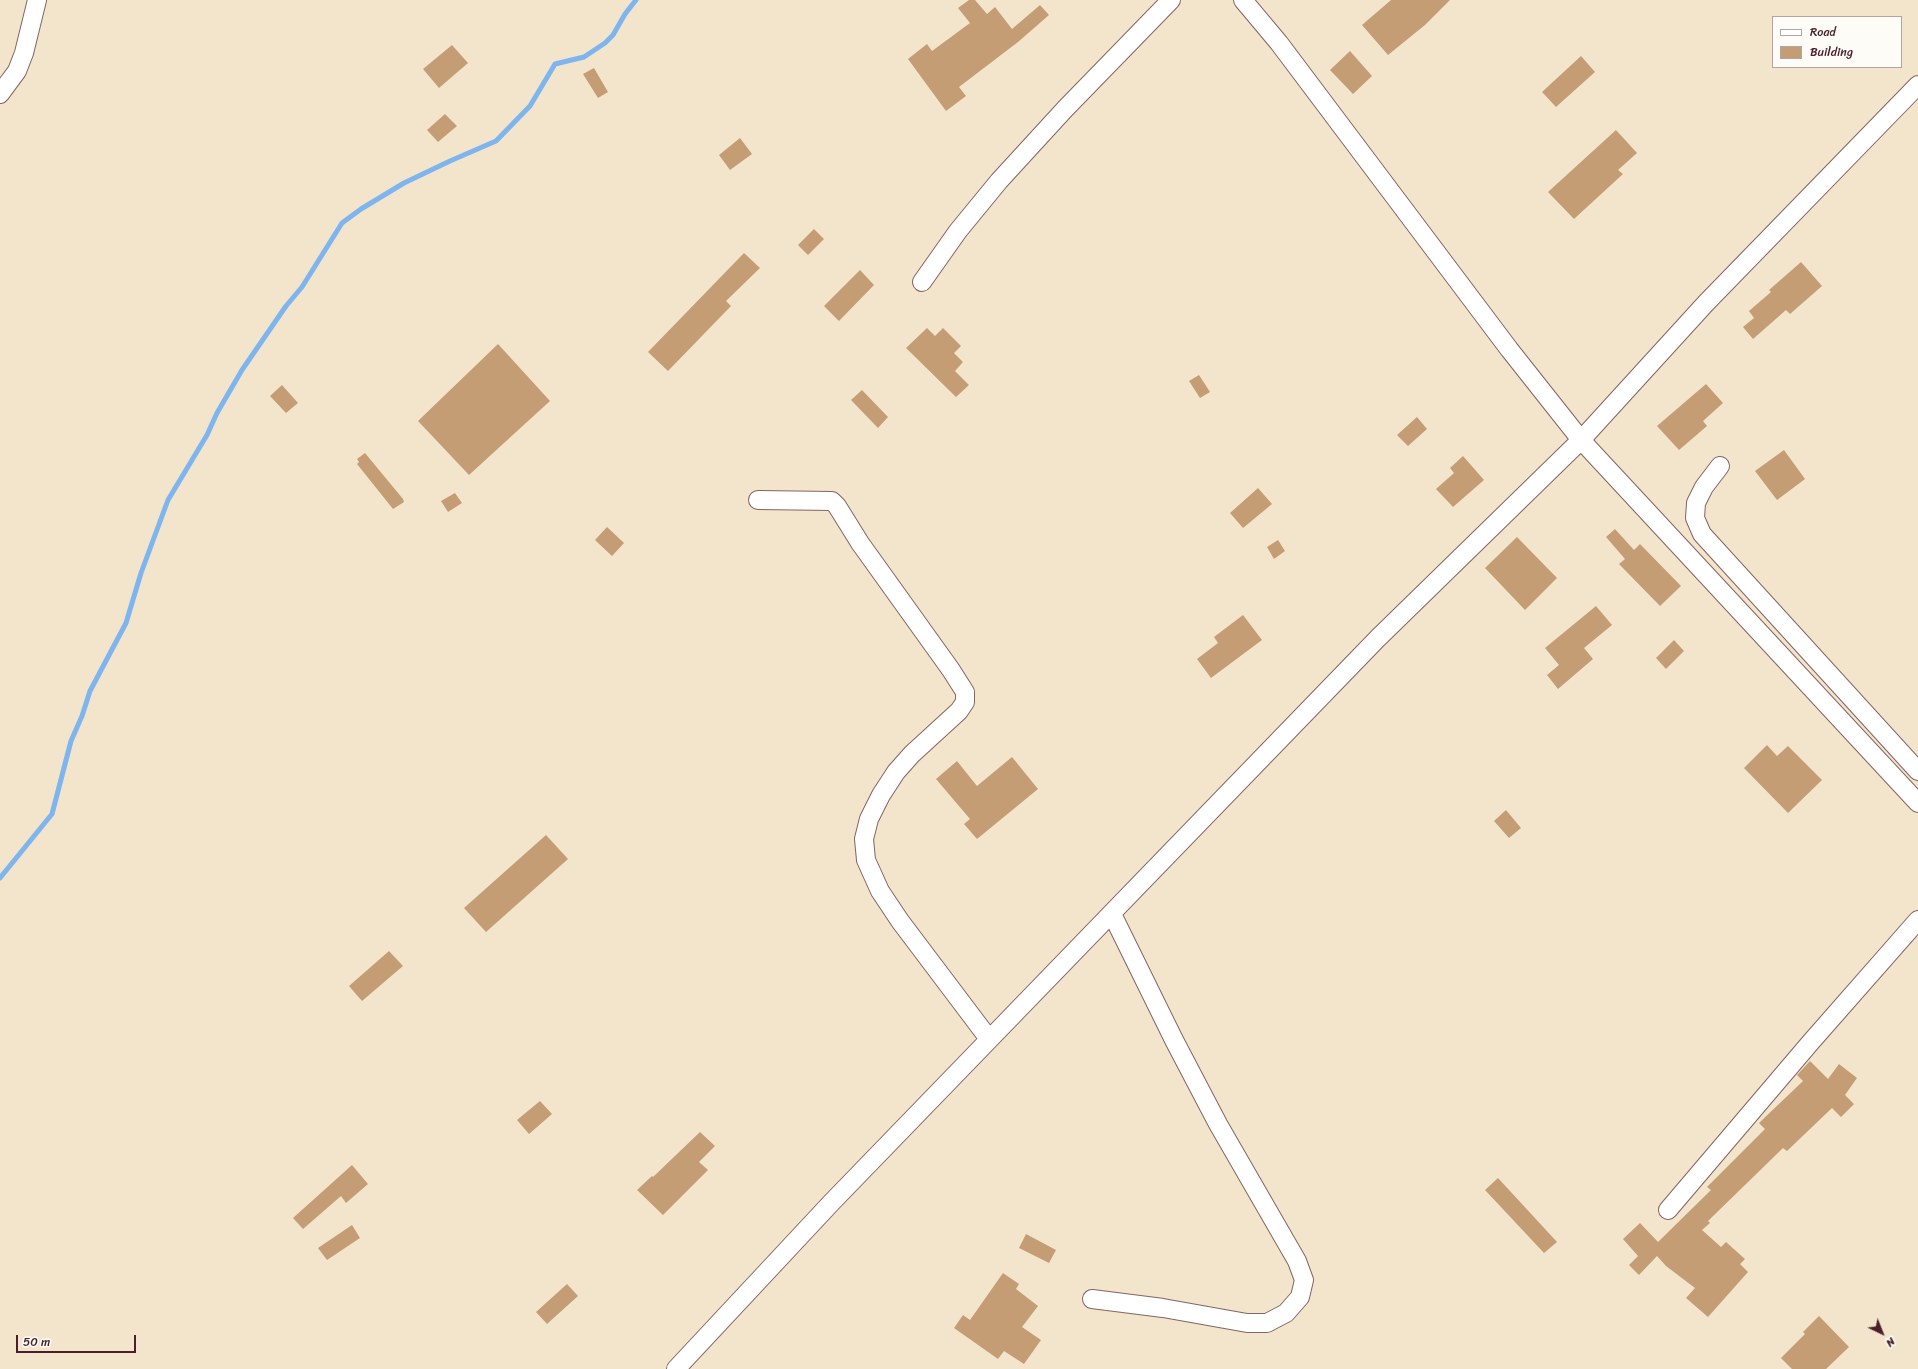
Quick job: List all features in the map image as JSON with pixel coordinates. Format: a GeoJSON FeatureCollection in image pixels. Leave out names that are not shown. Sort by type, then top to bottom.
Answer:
{"type":"FeatureCollection","features":[{"type":"Feature","properties":{"kind":"street"},"geometry":{"type":"LineString","coordinates":[[0,94],[17,71],[24,53],[37,0]]}},
{"type":"Feature","properties":{"kind":"street"},"geometry":{"type":"LineString","coordinates":[[922,282],[958,231],[999,181],[1070,104],[1171,0]]}},
{"type":"Feature","properties":{"kind":"street"},"geometry":{"type":"LineString","coordinates":[[1243,0],[1280,43],[1495,331],[1581,440],[1918,803]]}},
{"type":"Feature","properties":{"kind":"street"},"geometry":{"type":"LineString","coordinates":[[676,1369],[831,1203],[1378,638],[1581,440],[1706,303],[1918,85]]}},
{"type":"Feature","properties":{"kind":"street"},"geometry":{"type":"LineString","coordinates":[[1720,466],[1704,487],[1696,503],[1695,518],[1702,534],[1918,771]]}},
{"type":"Feature","properties":{"kind":"street"},"geometry":{"type":"LineString","coordinates":[[758,500],[832,501],[837,506],[860,543],[952,670],[965,692],[965,702],[959,711],[912,754],[896,772],[881,795],[869,819],[864,839],[866,860],[888,903],[989,1040]]}},
{"type":"Feature","properties":{"kind":"street"},"geometry":{"type":"LineString","coordinates":[[1092,1299],[1163,1308],[1247,1323],[1267,1323],[1286,1313],[1300,1297],[1304,1280],[1297,1261],[1218,1124],[1174,1040],[1112,914]]}},
{"type":"Feature","properties":{"kind":"street"},"geometry":{"type":"LineString","coordinates":[[1668,1210],[1810,1043],[1918,920]]}},
{"type":"Feature","properties":{"kind":"building"},"geometry":{"type":"Polygon","coordinates":[[[969,0],[975,0],[987,14],[995,7],[1012,29],[1040,5],[1049,15],[1018,42],[959,87],[966,96],[946,111],[908,59],[927,44],[932,51],[970,23],[958,8],[969,0]]]}},
{"type":"Feature","properties":{"kind":"building"},"geometry":{"type":"Polygon","coordinates":[[[1391,0],[1450,0],[1425,25],[1388,55],[1362,25],[1391,0]]]}},
{"type":"Feature","properties":{"kind":"building"},"geometry":{"type":"Polygon","coordinates":[[[452,45],[468,63],[439,88],[423,69],[452,45]]]}},
{"type":"Feature","properties":{"kind":"building"},"geometry":{"type":"Polygon","coordinates":[[[1350,51],[1372,76],[1353,94],[1330,70],[1350,51]]]}},
{"type":"Feature","properties":{"kind":"building"},"geometry":{"type":"Polygon","coordinates":[[[1581,56],[1595,72],[1556,107],[1542,92],[1581,56]]]}},
{"type":"Feature","properties":{"kind":"building"},"geometry":{"type":"Polygon","coordinates":[[[594,68],[608,92],[598,98],[583,74],[594,68]]]}},
{"type":"Feature","properties":{"kind":"building"},"geometry":{"type":"Polygon","coordinates":[[[445,114],[457,126],[438,142],[427,130],[445,114]]]}},
{"type":"Feature","properties":{"kind":"building"},"geometry":{"type":"Polygon","coordinates":[[[1616,130],[1637,153],[1618,170],[1623,174],[1574,219],[1548,192],[1616,130]]]}},
{"type":"Feature","properties":{"kind":"building"},"geometry":{"type":"Polygon","coordinates":[[[740,138],[752,154],[730,170],[719,155],[740,138]]]}},
{"type":"Feature","properties":{"kind":"building"},"geometry":{"type":"Polygon","coordinates":[[[814,229],[824,239],[808,255],[798,245],[814,229]]]}},
{"type":"Feature","properties":{"kind":"building"},"geometry":{"type":"Polygon","coordinates":[[[744,253],[760,268],[726,301],[731,306],[668,371],[648,352],[744,253]]]}},
{"type":"Feature","properties":{"kind":"building"},"geometry":{"type":"Polygon","coordinates":[[[1801,262],[1822,286],[1790,314],[1786,310],[1753,339],[1743,327],[1754,318],[1749,311],[1771,292],[1769,290],[1801,262]]]}},
{"type":"Feature","properties":{"kind":"building"},"geometry":{"type":"Polygon","coordinates":[[[860,270],[874,285],[839,321],[824,306],[860,270]]]}},
{"type":"Feature","properties":{"kind":"building"},"geometry":{"type":"Polygon","coordinates":[[[927,328],[935,336],[943,328],[961,346],[954,353],[963,362],[955,371],[969,385],[956,397],[906,348],[927,328]]]}},
{"type":"Feature","properties":{"kind":"building"},"geometry":{"type":"Polygon","coordinates":[[[498,344],[550,401],[469,475],[418,421],[498,344]]]}},
{"type":"Feature","properties":{"kind":"building"},"geometry":{"type":"Polygon","coordinates":[[[1199,375],[1210,392],[1200,398],[1189,381],[1199,375]]]}},
{"type":"Feature","properties":{"kind":"building"},"geometry":{"type":"Polygon","coordinates":[[[1706,384],[1723,403],[1703,421],[1707,426],[1679,450],[1657,426],[1706,384]]]}},
{"type":"Feature","properties":{"kind":"building"},"geometry":{"type":"Polygon","coordinates":[[[282,385],[298,403],[286,413],[270,396],[282,385]]]}},
{"type":"Feature","properties":{"kind":"building"},"geometry":{"type":"Polygon","coordinates":[[[862,390],[888,417],[878,428],[851,400],[862,390]]]}},
{"type":"Feature","properties":{"kind":"building"},"geometry":{"type":"Polygon","coordinates":[[[1417,417],[1427,429],[1408,446],[1397,435],[1417,417]]]}},
{"type":"Feature","properties":{"kind":"building"},"geometry":{"type":"Polygon","coordinates":[[[1784,450],[1805,479],[1777,500],[1755,471],[1784,450]]]}},
{"type":"Feature","properties":{"kind":"building"},"geometry":{"type":"Polygon","coordinates":[[[365,453],[404,502],[393,509],[357,464],[359,462],[357,459],[365,453]]]}},
{"type":"Feature","properties":{"kind":"building"},"geometry":{"type":"Polygon","coordinates":[[[1463,456],[1484,480],[1453,507],[1436,489],[1454,473],[1450,468],[1463,456]]]}},
{"type":"Feature","properties":{"kind":"building"},"geometry":{"type":"Polygon","coordinates":[[[1258,488],[1272,504],[1243,528],[1230,513],[1258,488]]]}},
{"type":"Feature","properties":{"kind":"building"},"geometry":{"type":"Polygon","coordinates":[[[455,493],[462,503],[448,512],[441,501],[455,493]]]}},
{"type":"Feature","properties":{"kind":"building"},"geometry":{"type":"Polygon","coordinates":[[[607,527],[624,543],[612,556],[595,540],[607,527]]]}},
{"type":"Feature","properties":{"kind":"building"},"geometry":{"type":"Polygon","coordinates":[[[1615,529],[1634,550],[1640,544],[1681,586],[1660,606],[1619,564],[1625,559],[1606,537],[1615,529]]]}},
{"type":"Feature","properties":{"kind":"building"},"geometry":{"type":"Polygon","coordinates":[[[1517,537],[1557,578],[1525,610],[1485,568],[1517,537]]]}},
{"type":"Feature","properties":{"kind":"building"},"geometry":{"type":"Polygon","coordinates":[[[1278,540],[1285,551],[1274,559],[1267,547],[1278,540]]]}},
{"type":"Feature","properties":{"kind":"building"},"geometry":{"type":"Polygon","coordinates":[[[1596,606],[1612,625],[1584,648],[1593,659],[1558,689],[1547,675],[1559,665],[1545,648],[1596,606]]]}},
{"type":"Feature","properties":{"kind":"building"},"geometry":{"type":"Polygon","coordinates":[[[1243,615],[1262,640],[1211,678],[1197,659],[1218,643],[1214,637],[1243,615]]]}},
{"type":"Feature","properties":{"kind":"building"},"geometry":{"type":"Polygon","coordinates":[[[1674,640],[1684,651],[1666,669],[1656,658],[1674,640]]]}},
{"type":"Feature","properties":{"kind":"building"},"geometry":{"type":"Polygon","coordinates":[[[1767,745],[1777,756],[1788,746],[1822,780],[1788,813],[1744,768],[1767,745]]]}},
{"type":"Feature","properties":{"kind":"building"},"geometry":{"type":"Polygon","coordinates":[[[1012,757],[1038,789],[977,839],[964,824],[970,819],[936,779],[957,761],[977,786],[1012,757]]]}},
{"type":"Feature","properties":{"kind":"building"},"geometry":{"type":"Polygon","coordinates":[[[1506,810],[1521,828],[1509,838],[1494,821],[1506,810]]]}},
{"type":"Feature","properties":{"kind":"building"},"geometry":{"type":"Polygon","coordinates":[[[546,835],[568,859],[486,932],[464,908],[546,835]]]}},
{"type":"Feature","properties":{"kind":"building"},"geometry":{"type":"Polygon","coordinates":[[[389,951],[403,966],[362,1001],[349,986],[389,951]]]}},
{"type":"Feature","properties":{"kind":"building"},"geometry":{"type":"Polygon","coordinates":[[[1810,1061],[1828,1079],[1839,1064],[1857,1078],[1845,1095],[1854,1104],[1841,1117],[1832,1108],[1787,1151],[1783,1148],[1708,1221],[1710,1223],[1702,1230],[1721,1247],[1726,1242],[1745,1259],[1740,1264],[1748,1272],[1708,1317],[1686,1298],[1695,1288],[1666,1266],[1657,1256],[1639,1275],[1629,1265],[1638,1256],[1623,1239],[1640,1223],[1658,1242],[1711,1190],[1707,1187],[1765,1129],[1759,1123],[1803,1081],[1797,1075],[1810,1061]]]}},
{"type":"Feature","properties":{"kind":"building"},"geometry":{"type":"Polygon","coordinates":[[[540,1101],[552,1114],[529,1134],[517,1120],[540,1101]]]}},
{"type":"Feature","properties":{"kind":"building"},"geometry":{"type":"Polygon","coordinates":[[[700,1132],[715,1146],[699,1162],[708,1170],[663,1215],[637,1190],[652,1176],[653,1177],[700,1132]]]}},
{"type":"Feature","properties":{"kind":"building"},"geometry":{"type":"Polygon","coordinates":[[[352,1165],[368,1184],[346,1203],[341,1196],[303,1229],[293,1218],[352,1165]]]}},
{"type":"Feature","properties":{"kind":"building"},"geometry":{"type":"Polygon","coordinates":[[[1498,1178],[1557,1242],[1544,1253],[1485,1190],[1498,1178]]]}},
{"type":"Feature","properties":{"kind":"building"},"geometry":{"type":"Polygon","coordinates":[[[352,1225],[360,1238],[327,1260],[318,1248],[352,1225]]]}},
{"type":"Feature","properties":{"kind":"building"},"geometry":{"type":"Polygon","coordinates":[[[1026,1234],[1056,1250],[1049,1263],[1019,1248],[1026,1234]]]}},
{"type":"Feature","properties":{"kind":"building"},"geometry":{"type":"Polygon","coordinates":[[[1003,1273],[1019,1284],[1016,1289],[1038,1306],[1022,1327],[1041,1340],[1024,1364],[1004,1351],[998,1359],[954,1328],[963,1315],[970,1320],[1003,1273]]]}},
{"type":"Feature","properties":{"kind":"building"},"geometry":{"type":"Polygon","coordinates":[[[567,1284],[578,1296],[547,1324],[536,1312],[567,1284]]]}},
{"type":"Feature","properties":{"kind":"building"},"geometry":{"type":"Polygon","coordinates":[[[1819,1316],[1849,1347],[1826,1369],[1792,1369],[1781,1358],[1805,1334],[1803,1332],[1819,1316]]]}},
{"type":"Feature","properties":{"kind":"waterway"},"geometry":{"type":"LineString","coordinates":[[0,878],[52,814],[71,741],[82,716],[90,691],[126,623],[141,573],[168,500],[207,435],[217,413],[242,370],[286,306],[302,287],[342,223],[361,209],[404,183],[496,141],[530,106],[555,64],[584,57],[605,43],[613,35],[625,14],[636,0]]}}]}
